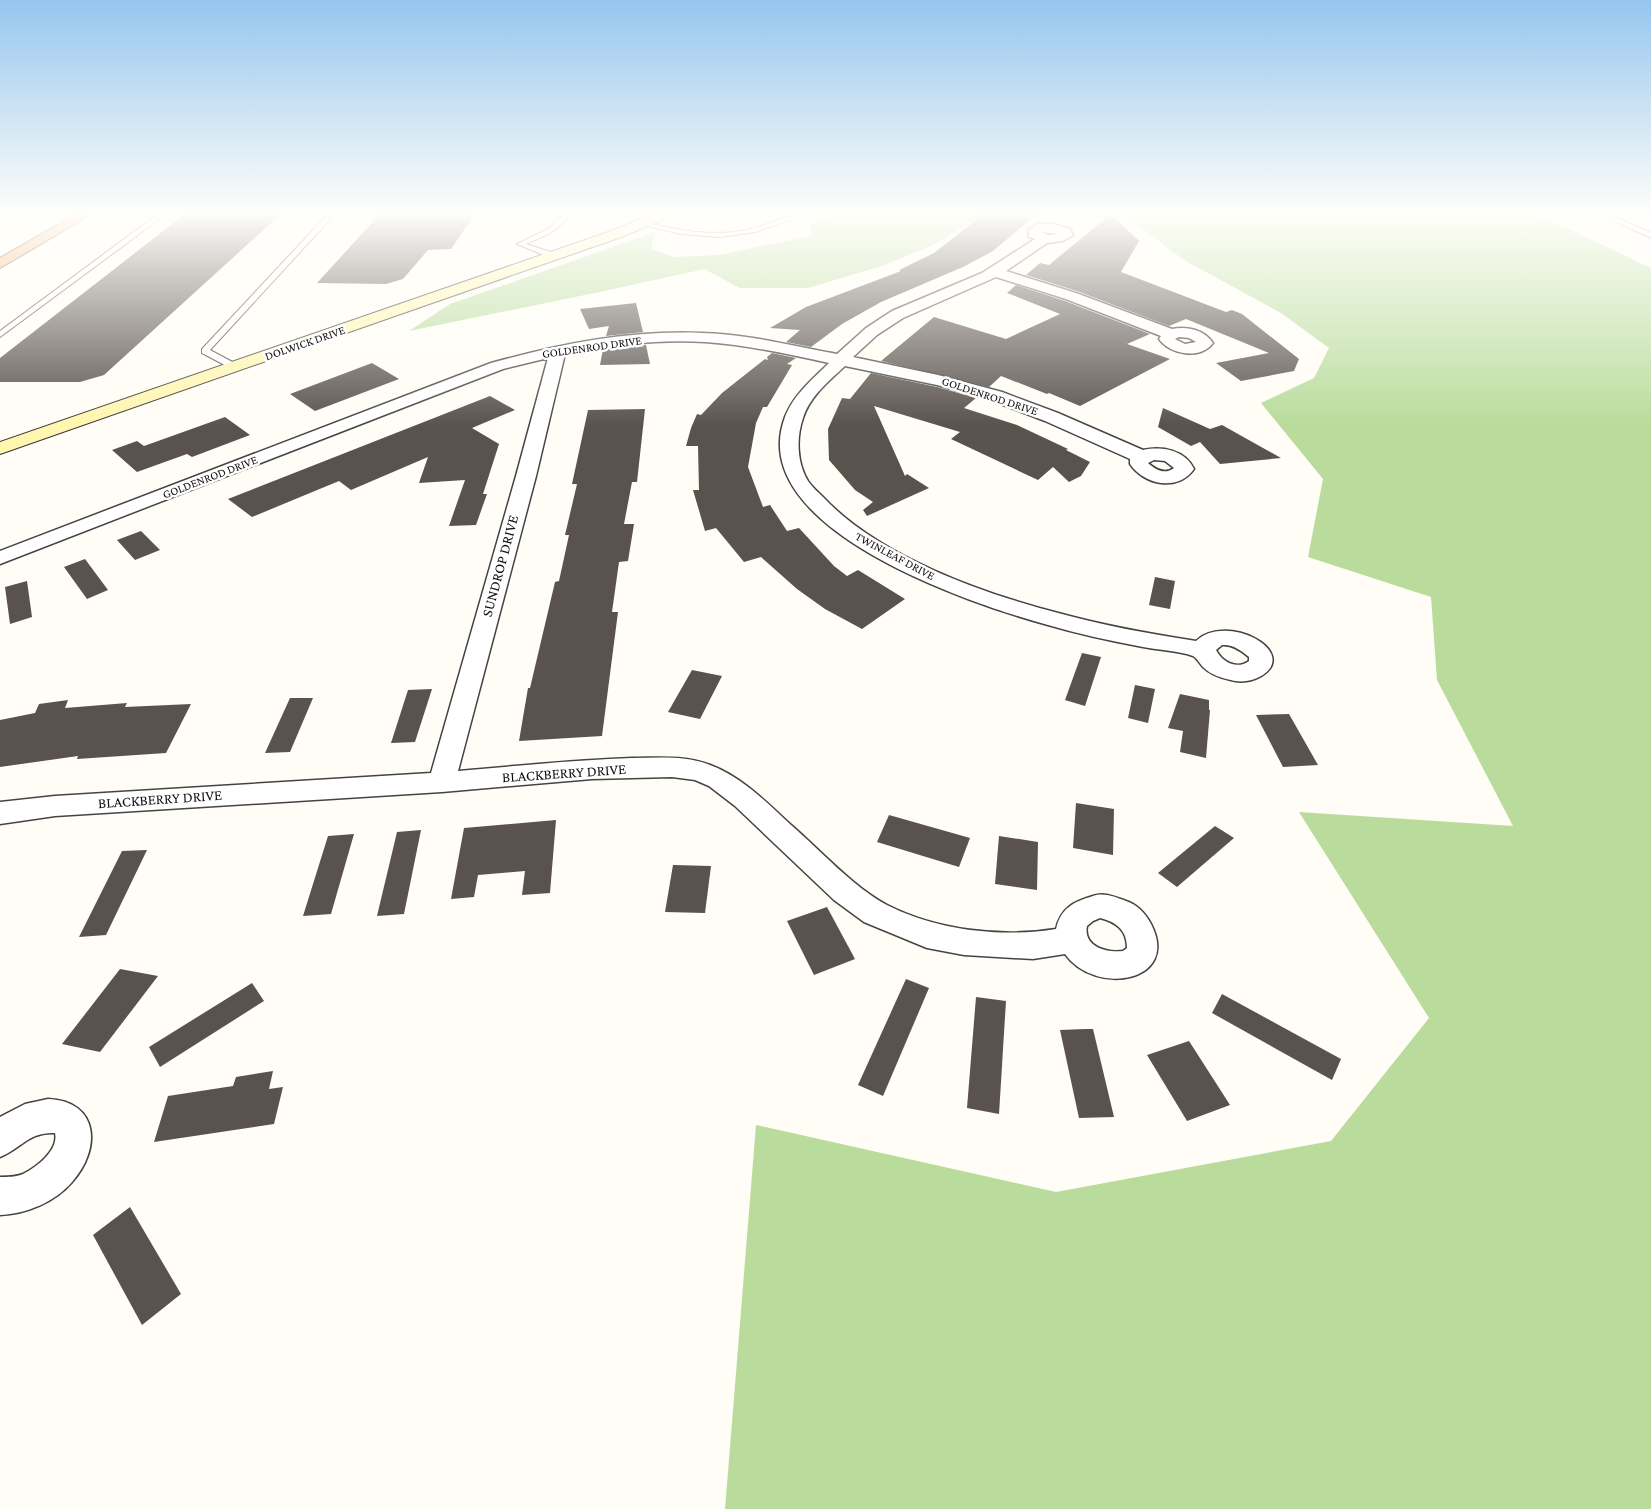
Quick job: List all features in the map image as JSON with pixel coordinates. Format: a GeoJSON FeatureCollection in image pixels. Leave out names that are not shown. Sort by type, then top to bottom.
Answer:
{"type":"FeatureCollection","features":[{"type":"Feature","properties":{"kind":"main road","name":"DOLWICK DRIVE"},"geometry":{"type":"LineString","coordinates":[[0,448],[472,284]]}},
{"type":"Feature","properties":{"kind":"street","name":"TWINLEAF DRIVE"},"geometry":{"type":"LineString","coordinates":[[965,284],[889,319],[873,330],[841,360],[798,407],[790,430],[789,443],[791,464],[800,484],[830,517],[842,527],[879,551],[949,585],[1001,604],[1076,625],[1204,650]]}},
{"type":"Feature","properties":{"kind":"street"},"geometry":{"type":"LineString","coordinates":[[1034,284],[1071,296],[1171,334]]}},
{"type":"Feature","properties":{"kind":"street","name":"GOLDENROD DRIVE"},"geometry":{"type":"LineString","coordinates":[[0,558],[498,366],[558,350],[632,340],[704,338],[732,340],[942,381],[1040,412],[1142,457]]}},
{"type":"Feature","properties":{"kind":"street","name":"SUNDROP DRIVE"},"geometry":{"type":"LineString","coordinates":[[442,782],[558,350]]}},
{"type":"Feature","properties":{"kind":"street","name":"BLACKBERRY DRIVE"},"geometry":{"type":"LineString","coordinates":[[0,813],[55,806],[442,782],[592,769],[672,767],[699,771],[718,779],[745,799],[844,891],[875,913],[926,934],[964,942],[1034,946],[1072,940]]}},
{"type":"Feature","properties":{"kind":"street"},"geometry":{"type":"LineString","coordinates":[[0,1139],[12,1129],[41,1116],[55,1116],[66,1119],[73,1126],[72,1150],[53,1176],[23,1193],[7,1197],[0,1196]]}},
{"type":"Feature","properties":{"kind":"lane"},"geometry":{"type":"LineString","coordinates":[[0,335],[68,284]]}},
{"type":"Feature","properties":{"kind":"lane"},"geometry":{"type":"LineString","coordinates":[[235,366],[205,351],[267,284]]}},
{"type":"Feature","properties":{"kind":"green space"},"geometry":{"type":"Polygon","coordinates":[[[506,284],[634,284],[409,331],[450,304],[506,284]]]}},
{"type":"Feature","properties":{"kind":"green space"},"geometry":{"type":"Polygon","coordinates":[[[733,284],[820,284],[808,288],[740,288],[733,284]]]}},
{"type":"Feature","properties":{"kind":"green space"},"geometry":{"type":"Polygon","coordinates":[[[1229,284],[1651,284],[1651,1509],[725,1509],[756,1125],[1056,1192],[1331,1141],[1429,1018],[1299,812],[1513,826],[1437,680],[1431,597],[1308,557],[1323,479],[1261,403],[1314,378],[1329,348],[1281,313],[1229,284]]]}},
{"type":"Feature","properties":{"kind":"building"},"geometry":{"type":"Polygon","coordinates":[[[95,284],[204,284],[104,375],[80,382],[0,382],[0,358],[95,284]]]}},
{"type":"Feature","properties":{"kind":"building"},"geometry":{"type":"Polygon","coordinates":[[[866,284],[922,284],[881,302],[842,324],[811,347],[786,342],[800,330],[770,328],[806,307],[866,284]]]}},
{"type":"Feature","properties":{"kind":"building"},"geometry":{"type":"Polygon","coordinates":[[[1056,284],[1154,284],[1226,312],[1232,310],[1242,314],[1299,359],[1294,371],[1241,381],[1216,363],[1269,353],[1186,319],[1169,326],[1056,284]]]}},
{"type":"Feature","properties":{"kind":"building"},"geometry":{"type":"Polygon","coordinates":[[[1016,285],[1065,301],[1150,334],[1127,344],[1170,359],[1080,406],[1001,376],[989,387],[881,361],[934,317],[1006,339],[1060,314],[1007,293],[1016,285]]]}},
{"type":"Feature","properties":{"kind":"building"},"geometry":{"type":"Polygon","coordinates":[[[636,303],[643,332],[606,336],[609,326],[589,329],[580,309],[636,303]]]}},
{"type":"Feature","properties":{"kind":"building"},"geometry":{"type":"Polygon","coordinates":[[[646,345],[650,364],[600,365],[603,349],[646,345]]]}},
{"type":"Feature","properties":{"kind":"building"},"geometry":{"type":"Polygon","coordinates":[[[772,353],[796,358],[787,364],[792,365],[767,407],[763,407],[756,423],[748,467],[763,507],[770,505],[787,531],[799,528],[834,566],[847,576],[858,570],[905,599],[862,629],[825,609],[797,589],[761,557],[744,562],[716,528],[705,531],[693,490],[699,490],[698,446],[686,446],[691,428],[697,414],[701,415],[722,393],[765,359],[768,360],[767,357],[772,353]]]}},
{"type":"Feature","properties":{"kind":"building"},"geometry":{"type":"Polygon","coordinates":[[[372,363],[399,379],[315,411],[290,394],[372,363]]]}},
{"type":"Feature","properties":{"kind":"building"},"geometry":{"type":"Polygon","coordinates":[[[871,373],[937,387],[976,398],[964,408],[1017,425],[1068,449],[1066,450],[1090,462],[1081,476],[1069,482],[1053,467],[1038,480],[951,439],[960,432],[874,406],[905,476],[907,474],[929,488],[867,516],[863,510],[873,502],[855,490],[829,460],[828,429],[842,398],[850,399],[871,373]]]}},
{"type":"Feature","properties":{"kind":"building"},"geometry":{"type":"Polygon","coordinates":[[[490,396],[515,410],[472,428],[499,444],[483,494],[487,494],[476,525],[449,526],[465,480],[419,483],[428,457],[351,490],[339,481],[252,517],[228,499],[490,396]]]}},
{"type":"Feature","properties":{"kind":"building"},"geometry":{"type":"Polygon","coordinates":[[[1163,408],[1210,429],[1222,425],[1281,458],[1220,464],[1200,442],[1191,446],[1158,427],[1163,408]]]}},
{"type":"Feature","properties":{"kind":"building"},"geometry":{"type":"Polygon","coordinates":[[[645,409],[637,482],[632,482],[624,524],[634,524],[628,561],[619,562],[612,612],[618,612],[602,736],[519,741],[528,688],[530,688],[555,582],[559,581],[569,535],[565,535],[577,484],[572,484],[588,410],[645,409]]]}},
{"type":"Feature","properties":{"kind":"building"},"geometry":{"type":"Polygon","coordinates":[[[225,417],[250,435],[192,457],[187,454],[137,472],[112,450],[137,441],[144,446],[225,417]]]}},
{"type":"Feature","properties":{"kind":"building"},"geometry":{"type":"Polygon","coordinates":[[[141,531],[160,550],[135,560],[117,540],[141,531]]]}},
{"type":"Feature","properties":{"kind":"building"},"geometry":{"type":"Polygon","coordinates":[[[85,559],[108,590],[87,599],[64,567],[85,559]]]}},
{"type":"Feature","properties":{"kind":"building"},"geometry":{"type":"Polygon","coordinates":[[[1155,577],[1175,581],[1170,609],[1149,605],[1155,577]]]}},
{"type":"Feature","properties":{"kind":"building"},"geometry":{"type":"Polygon","coordinates":[[[27,581],[32,617],[10,624],[5,587],[27,581]]]}},
{"type":"Feature","properties":{"kind":"building"},"geometry":{"type":"Polygon","coordinates":[[[1082,653],[1101,657],[1085,706],[1065,700],[1082,653]]]}},
{"type":"Feature","properties":{"kind":"building"},"geometry":{"type":"Polygon","coordinates":[[[692,670],[722,676],[700,719],[668,712],[692,670]]]}},
{"type":"Feature","properties":{"kind":"building"},"geometry":{"type":"Polygon","coordinates":[[[1135,685],[1155,689],[1148,723],[1128,718],[1135,685]]]}},
{"type":"Feature","properties":{"kind":"building"},"geometry":{"type":"Polygon","coordinates":[[[432,689],[415,742],[391,743],[408,690],[432,689]]]}},
{"type":"Feature","properties":{"kind":"building"},"geometry":{"type":"Polygon","coordinates":[[[1180,694],[1209,700],[1210,710],[1206,758],[1180,752],[1183,731],[1168,728],[1180,694]]]}},
{"type":"Feature","properties":{"kind":"building"},"geometry":{"type":"Polygon","coordinates":[[[290,698],[313,698],[290,752],[265,753],[290,698]]]}},
{"type":"Feature","properties":{"kind":"building"},"geometry":{"type":"Polygon","coordinates":[[[68,700],[65,708],[127,703],[125,707],[191,704],[166,753],[77,759],[78,756],[0,767],[0,720],[35,713],[39,704],[68,700]]]}},
{"type":"Feature","properties":{"kind":"building"},"geometry":{"type":"Polygon","coordinates":[[[1289,714],[1318,765],[1283,767],[1256,715],[1289,714]]]}},
{"type":"Feature","properties":{"kind":"building"},"geometry":{"type":"Polygon","coordinates":[[[1076,803],[1114,809],[1113,855],[1073,848],[1076,803]]]}},
{"type":"Feature","properties":{"kind":"building"},"geometry":{"type":"Polygon","coordinates":[[[889,815],[970,838],[959,867],[877,842],[889,815]]]}},
{"type":"Feature","properties":{"kind":"building"},"geometry":{"type":"Polygon","coordinates":[[[556,820],[550,893],[522,895],[525,871],[478,875],[474,897],[451,899],[464,828],[556,820]]]}},
{"type":"Feature","properties":{"kind":"building"},"geometry":{"type":"Polygon","coordinates":[[[1215,826],[1234,838],[1177,887],[1158,873],[1215,826]]]}},
{"type":"Feature","properties":{"kind":"building"},"geometry":{"type":"Polygon","coordinates":[[[421,830],[404,914],[377,916],[397,832],[421,830]]]}},
{"type":"Feature","properties":{"kind":"building"},"geometry":{"type":"Polygon","coordinates":[[[354,834],[331,914],[303,916],[328,836],[354,834]]]}},
{"type":"Feature","properties":{"kind":"building"},"geometry":{"type":"Polygon","coordinates":[[[999,836],[1038,842],[1037,890],[995,884],[999,836]]]}},
{"type":"Feature","properties":{"kind":"building"},"geometry":{"type":"Polygon","coordinates":[[[147,850],[106,935],[79,937],[122,851],[147,850]]]}},
{"type":"Feature","properties":{"kind":"building"},"geometry":{"type":"Polygon","coordinates":[[[673,865],[711,866],[705,913],[665,912],[673,865]]]}},
{"type":"Feature","properties":{"kind":"building"},"geometry":{"type":"Polygon","coordinates":[[[827,907],[855,959],[814,975],[787,921],[827,907]]]}},
{"type":"Feature","properties":{"kind":"building"},"geometry":{"type":"Polygon","coordinates":[[[120,969],[158,976],[100,1052],[62,1044],[120,969]]]}},
{"type":"Feature","properties":{"kind":"building"},"geometry":{"type":"Polygon","coordinates":[[[906,979],[929,988],[883,1096],[858,1085],[906,979]]]}},
{"type":"Feature","properties":{"kind":"building"},"geometry":{"type":"Polygon","coordinates":[[[252,983],[264,1001],[160,1067],[149,1047],[252,983]]]}},
{"type":"Feature","properties":{"kind":"building"},"geometry":{"type":"Polygon","coordinates":[[[1222,994],[1341,1059],[1332,1080],[1212,1013],[1222,994]]]}},
{"type":"Feature","properties":{"kind":"building"},"geometry":{"type":"Polygon","coordinates":[[[976,997],[1006,1001],[999,1114],[967,1108],[976,997]]]}},
{"type":"Feature","properties":{"kind":"building"},"geometry":{"type":"Polygon","coordinates":[[[1093,1029],[1114,1117],[1079,1118],[1060,1030],[1093,1029]]]}},
{"type":"Feature","properties":{"kind":"building"},"geometry":{"type":"Polygon","coordinates":[[[1189,1041],[1230,1105],[1187,1121],[1147,1055],[1189,1041]]]}},
{"type":"Feature","properties":{"kind":"building"},"geometry":{"type":"Polygon","coordinates":[[[273,1071],[269,1089],[283,1087],[274,1124],[154,1142],[168,1096],[233,1086],[236,1077],[273,1071]]]}},
{"type":"Feature","properties":{"kind":"building"},"geometry":{"type":"Polygon","coordinates":[[[130,1207],[181,1294],[142,1325],[93,1235],[130,1207]]]}}]}
